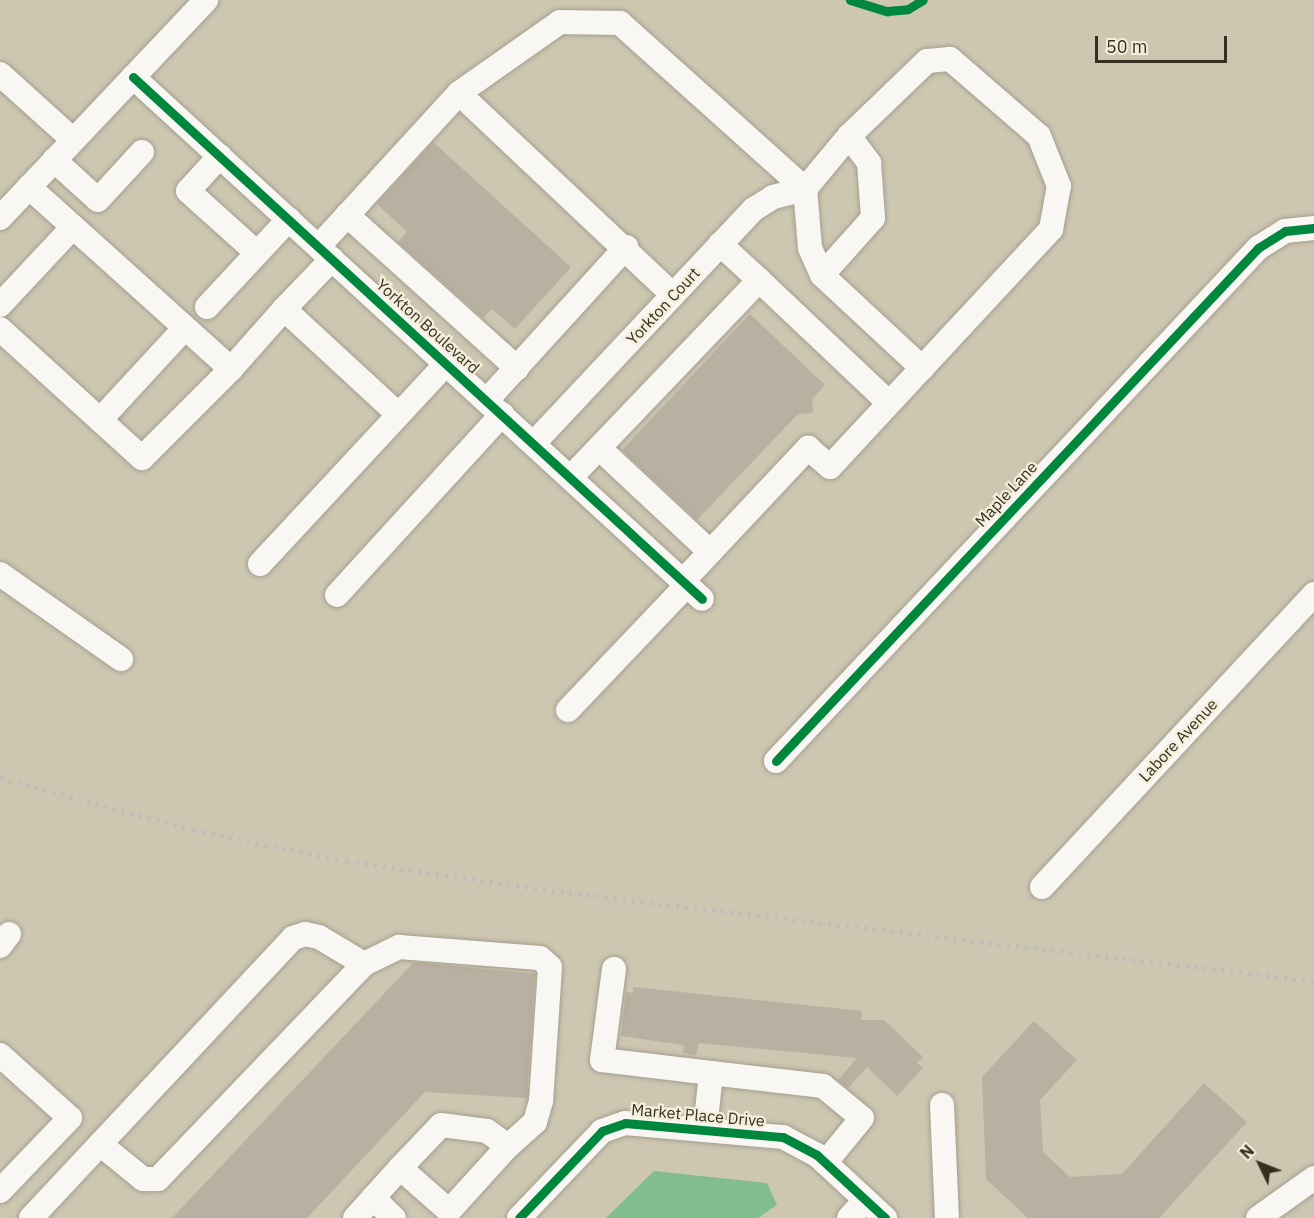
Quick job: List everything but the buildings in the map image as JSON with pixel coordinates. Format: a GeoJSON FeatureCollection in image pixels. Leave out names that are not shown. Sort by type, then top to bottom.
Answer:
{"type":"FeatureCollection","features":[{"type":"Feature","properties":{"kind":"street"},"geometry":{"type":"LineString","coordinates":[[0,218],[206,0]]}},
{"type":"Feature","properties":{"kind":"street"},"geometry":{"type":"LineString","coordinates":[[0,329],[142,458],[231,369],[284,309],[325,253],[347,215],[459,93],[560,22],[620,23],[805,189],[810,248],[822,275],[922,368]]}},
{"type":"Feature","properties":{"kind":"street"},"geometry":{"type":"LineString","coordinates":[[568,710],[690,588],[710,552],[808,448],[830,467],[890,403],[1051,229],[1059,186],[1039,136],[950,59],[927,62],[849,136],[805,189]]}},
{"type":"Feature","properties":{"kind":"street"},"geometry":{"type":"LineString","coordinates":[[0,74],[73,140]]}},
{"type":"Feature","properties":{"kind":"street","name":"Yorkton Boulevard"},"geometry":{"type":"LineString","coordinates":[[133,77],[690,588]]}},
{"type":"Feature","properties":{"kind":"street"},"geometry":{"type":"LineString","coordinates":[[459,93],[626,247],[673,295]]}},
{"type":"Feature","properties":{"kind":"street"},"geometry":{"type":"LineString","coordinates":[[822,275],[873,218],[869,163],[849,136]]}},
{"type":"Feature","properties":{"kind":"street"},"geometry":{"type":"LineString","coordinates":[[54,160],[98,200],[142,152]]}},
{"type":"Feature","properties":{"kind":"street"},"geometry":{"type":"LineString","coordinates":[[220,156],[188,191],[257,253]]}},
{"type":"Feature","properties":{"kind":"street"},"geometry":{"type":"LineString","coordinates":[[29,187],[231,369]]}},
{"type":"Feature","properties":{"kind":"street","name":"Yorkton Court"},"geometry":{"type":"LineString","coordinates":[[534,443],[754,209],[773,197],[805,189]]}},
{"type":"Feature","properties":{"kind":"street"},"geometry":{"type":"LineString","coordinates":[[347,215],[517,368]]}},
{"type":"Feature","properties":{"kind":"street"},"geometry":{"type":"LineString","coordinates":[[207,307],[289,219]]}},
{"type":"Feature","properties":{"kind":"street"},"geometry":{"type":"LineString","coordinates":[[0,305],[73,227]]}},
{"type":"Feature","properties":{"kind":"street","name":"Maple Lane"},"geometry":{"type":"LineString","coordinates":[[776,761],[1258,248],[1285,231],[1314,228]]}},
{"type":"Feature","properties":{"kind":"street"},"geometry":{"type":"LineString","coordinates":[[720,244],[890,403]]}},
{"type":"Feature","properties":{"kind":"street"},"geometry":{"type":"LineString","coordinates":[[336,596],[495,407],[517,368],[626,247]]}},
{"type":"Feature","properties":{"kind":"street"},"geometry":{"type":"LineString","coordinates":[[571,477],[759,280]]}},
{"type":"Feature","properties":{"kind":"street"},"geometry":{"type":"LineString","coordinates":[[284,309],[399,415]]}},
{"type":"Feature","properties":{"kind":"street"},"geometry":{"type":"LineString","coordinates":[[100,420],[186,328]]}},
{"type":"Feature","properties":{"kind":"street"},"geometry":{"type":"LineString","coordinates":[[260,564],[447,363]]}},
{"type":"Feature","properties":{"kind":"street"},"geometry":{"type":"LineString","coordinates":[[599,448],[710,552]]}},
{"type":"Feature","properties":{"kind":"street"},"geometry":{"type":"LineString","coordinates":[[0,574],[121,659]]}},
{"type":"Feature","properties":{"kind":"street","name":"Labore Avenue"},"geometry":{"type":"LineString","coordinates":[[1042,887],[1314,594]]}},
{"type":"Feature","properties":{"kind":"street"},"geometry":{"type":"LineString","coordinates":[[31,1218],[293,938],[305,933],[319,937],[364,964]]}},
{"type":"Feature","properties":{"kind":"street"},"geometry":{"type":"LineString","coordinates":[[100,1143],[143,1179],[164,1175],[364,964],[399,947],[540,958],[550,967],[541,1101],[535,1122],[508,1146],[449,1211],[400,1168]]}},
{"type":"Feature","properties":{"kind":"street"},"geometry":{"type":"LineString","coordinates":[[614,969],[602,1060],[823,1086],[862,1118],[825,1163]]}},
{"type":"Feature","properties":{"kind":"street"},"geometry":{"type":"LineString","coordinates":[[0,1055],[70,1118],[0,1191]]}},
{"type":"Feature","properties":{"kind":"street"},"geometry":{"type":"LineString","coordinates":[[705,1130],[711,1073]]}},
{"type":"Feature","properties":{"kind":"street"},"geometry":{"type":"LineString","coordinates":[[942,1105],[947,1218]]}},
{"type":"Feature","properties":{"kind":"street","name":"Market Place Drive"},"geometry":{"type":"LineString","coordinates":[[519,1218],[610,1126],[625,1123],[783,1137],[825,1163],[885,1218]]}},
{"type":"Feature","properties":{"kind":"street"},"geometry":{"type":"LineString","coordinates":[[355,1218],[441,1125],[487,1131],[508,1146]]}},
{"type":"Feature","properties":{"kind":"street"},"geometry":{"type":"LineString","coordinates":[[1258,1218],[1313,1181]]}},
{"type":"Feature","properties":{"kind":"street"},"geometry":{"type":"LineString","coordinates":[[373,1198],[394,1218]]}},
{"type":"Feature","properties":{"kind":"street"},"geometry":{"type":"LineString","coordinates":[[849,1218],[865,1200]]}},
{"type":"Feature","properties":{"kind":"shaded area"},"geometry":{"type":"Polygon","coordinates":[[[654,1171],[767,1183],[777,1205],[758,1218],[606,1218],[654,1171]]]}},
{"type":"Feature","properties":{"kind":"railway"},"geometry":{"type":"LineString","coordinates":[[0,778],[194,830],[347,861],[569,893],[1314,981]]}},
{"type":"Feature","properties":{"kind":"cycle path"},"geometry":{"type":"LineString","coordinates":[[850,0],[887,11],[908,9],[923,0]]}},
{"type":"Feature","properties":{"kind":"cycle path"},"geometry":{"type":"LineString","coordinates":[[133,77],[702,599]]}},
{"type":"Feature","properties":{"kind":"cycle path"},"geometry":{"type":"LineString","coordinates":[[776,761],[1258,248],[1285,231],[1314,228]]}},
{"type":"Feature","properties":{"kind":"cycle path"},"geometry":{"type":"LineString","coordinates":[[519,1218],[602,1131],[625,1123],[783,1137],[817,1155],[885,1218]]}}]}
